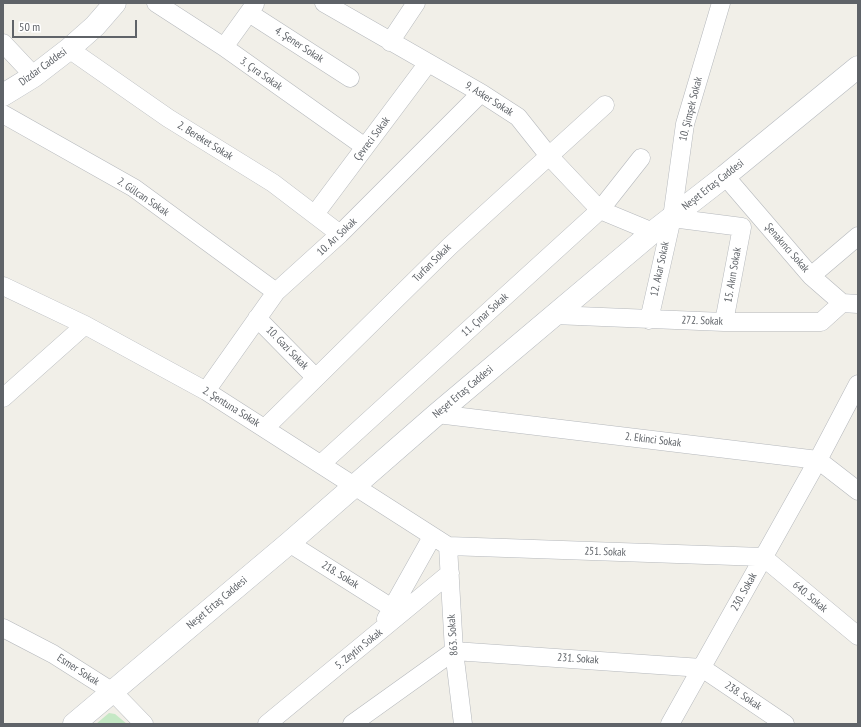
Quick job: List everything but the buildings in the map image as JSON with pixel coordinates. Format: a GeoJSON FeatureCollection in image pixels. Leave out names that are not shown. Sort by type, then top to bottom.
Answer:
{"type":"FeatureCollection","features":[{"type":"Feature","properties":{"kind":"main road","name":"Dizdar Caddesi"},"geometry":{"type":"LineString","coordinates":[[3,95],[34,76],[69,49],[95,26],[115,3]]}},
{"type":"Feature","properties":{"kind":"main road","name":"Neşet Ertaş Caddesi"},"geometry":{"type":"LineString","coordinates":[[74,724],[653,232],[725,176],[858,67]]}},
{"type":"Feature","properties":{"kind":"street","name":"3. Çıra Sokak"},"geometry":{"type":"LineString","coordinates":[[156,3],[224,47],[366,147]]}},
{"type":"Feature","properties":{"kind":"street","name":"9. Asker Sokak"},"geometry":{"type":"LineString","coordinates":[[324,3],[481,93],[518,117],[549,156],[600,210],[653,232]]}},
{"type":"Feature","properties":{"kind":"street"},"geometry":{"type":"LineString","coordinates":[[390,42],[416,3]]}},
{"type":"Feature","properties":{"kind":"street","name":"10. Şimşek Sokak"},"geometry":{"type":"LineString","coordinates":[[672,218],[685,124],[721,3]]}},
{"type":"Feature","properties":{"kind":"street"},"geometry":{"type":"LineString","coordinates":[[224,47],[252,8]]}},
{"type":"Feature","properties":{"kind":"street","name":"4. Şener Sokak"},"geometry":{"type":"LineString","coordinates":[[252,8],[350,78]]}},
{"type":"Feature","properties":{"kind":"street"},"geometry":{"type":"LineString","coordinates":[[3,43],[34,76]]}},
{"type":"Feature","properties":{"kind":"street","name":"2. Bereket Sokak"},"geometry":{"type":"LineString","coordinates":[[69,49],[168,118],[273,183],[340,234]]}},
{"type":"Feature","properties":{"kind":"street","name":"Çevreci Sokak"},"geometry":{"type":"LineString","coordinates":[[315,214],[428,63]]}},
{"type":"Feature","properties":{"kind":"street","name":"10. Arı Sokak"},"geometry":{"type":"LineString","coordinates":[[206,391],[276,292],[340,234],[481,93]]}},
{"type":"Feature","properties":{"kind":"street","name":"Turfan Sokak"},"geometry":{"type":"LineString","coordinates":[[265,428],[450,246],[605,105]]}},
{"type":"Feature","properties":{"kind":"street","name":"2. Gülcan Sokak"},"geometry":{"type":"LineString","coordinates":[[3,114],[134,188],[276,292]]}},
{"type":"Feature","properties":{"kind":"street","name":"11. Çınar Sokak"},"geometry":{"type":"LineString","coordinates":[[321,464],[600,210],[641,158]]}},
{"type":"Feature","properties":{"kind":"street","name":"Şenakıncı Sokak"},"geometry":{"type":"LineString","coordinates":[[725,176],[811,276],[850,303]]}},
{"type":"Feature","properties":{"kind":"street","name":"15. Akın Sokak"},"geometry":{"type":"LineString","coordinates":[[672,218],[742,227],[724,322]]}},
{"type":"Feature","properties":{"kind":"street","name":"12. Akar Sokak"},"geometry":{"type":"LineString","coordinates":[[649,320],[672,218]]}},
{"type":"Feature","properties":{"kind":"street"},"geometry":{"type":"LineString","coordinates":[[811,276],[858,236]]}},
{"type":"Feature","properties":{"kind":"street","name":"2. Şentuna Sokak"},"geometry":{"type":"LineString","coordinates":[[3,286],[85,325],[206,391],[448,546]]}},
{"type":"Feature","properties":{"kind":"street","name":"272. Sokak"},"geometry":{"type":"LineString","coordinates":[[554,315],[724,322],[821,322],[850,303]]}},
{"type":"Feature","properties":{"kind":"street","name":"10. Gazi Sokak"},"geometry":{"type":"LineString","coordinates":[[257,318],[316,378]]}},
{"type":"Feature","properties":{"kind":"street"},"geometry":{"type":"LineString","coordinates":[[7,389],[85,325]]}},
{"type":"Feature","properties":{"kind":"street","name":"230. Sokak"},"geometry":{"type":"LineString","coordinates":[[670,724],[818,460],[858,384]]}},
{"type":"Feature","properties":{"kind":"street","name":"2. Ekinci Sokak"},"geometry":{"type":"LineString","coordinates":[[437,414],[818,460]]}},
{"type":"Feature","properties":{"kind":"street"},"geometry":{"type":"LineString","coordinates":[[818,460],[858,491]]}},
{"type":"Feature","properties":{"kind":"street"},"geometry":{"type":"LineString","coordinates":[[379,632],[432,537]]}},
{"type":"Feature","properties":{"kind":"street","name":"218. Sokak"},"geometry":{"type":"LineString","coordinates":[[288,542],[392,608]]}},
{"type":"Feature","properties":{"kind":"street","name":"251. Sokak"},"geometry":{"type":"LineString","coordinates":[[448,546],[763,557]]}},
{"type":"Feature","properties":{"kind":"street","name":"863. Sokak"},"geometry":{"type":"LineString","coordinates":[[448,546],[454,651],[463,724]]}},
{"type":"Feature","properties":{"kind":"street","name":"640. Sokak"},"geometry":{"type":"LineString","coordinates":[[763,557],[858,636]]}},
{"type":"Feature","properties":{"kind":"street","name":"5. Zeytin Sokak"},"geometry":{"type":"LineString","coordinates":[[267,724],[450,573]]}},
{"type":"Feature","properties":{"kind":"street","name":"Esmer Sokak"},"geometry":{"type":"LineString","coordinates":[[3,628],[53,654],[113,692],[144,724]]}},
{"type":"Feature","properties":{"kind":"street"},"geometry":{"type":"LineString","coordinates":[[352,724],[454,651]]}},
{"type":"Feature","properties":{"kind":"street","name":"231. Sokak"},"geometry":{"type":"LineString","coordinates":[[454,651],[702,668]]}},
{"type":"Feature","properties":{"kind":"street","name":"238. Sokak"},"geometry":{"type":"LineString","coordinates":[[702,668],[785,724]]}},
{"type":"Feature","properties":{"kind":"green space"},"geometry":{"type":"Polygon","coordinates":[[[109,713],[115,714],[127,724],[96,724],[109,713]]]}}]}
